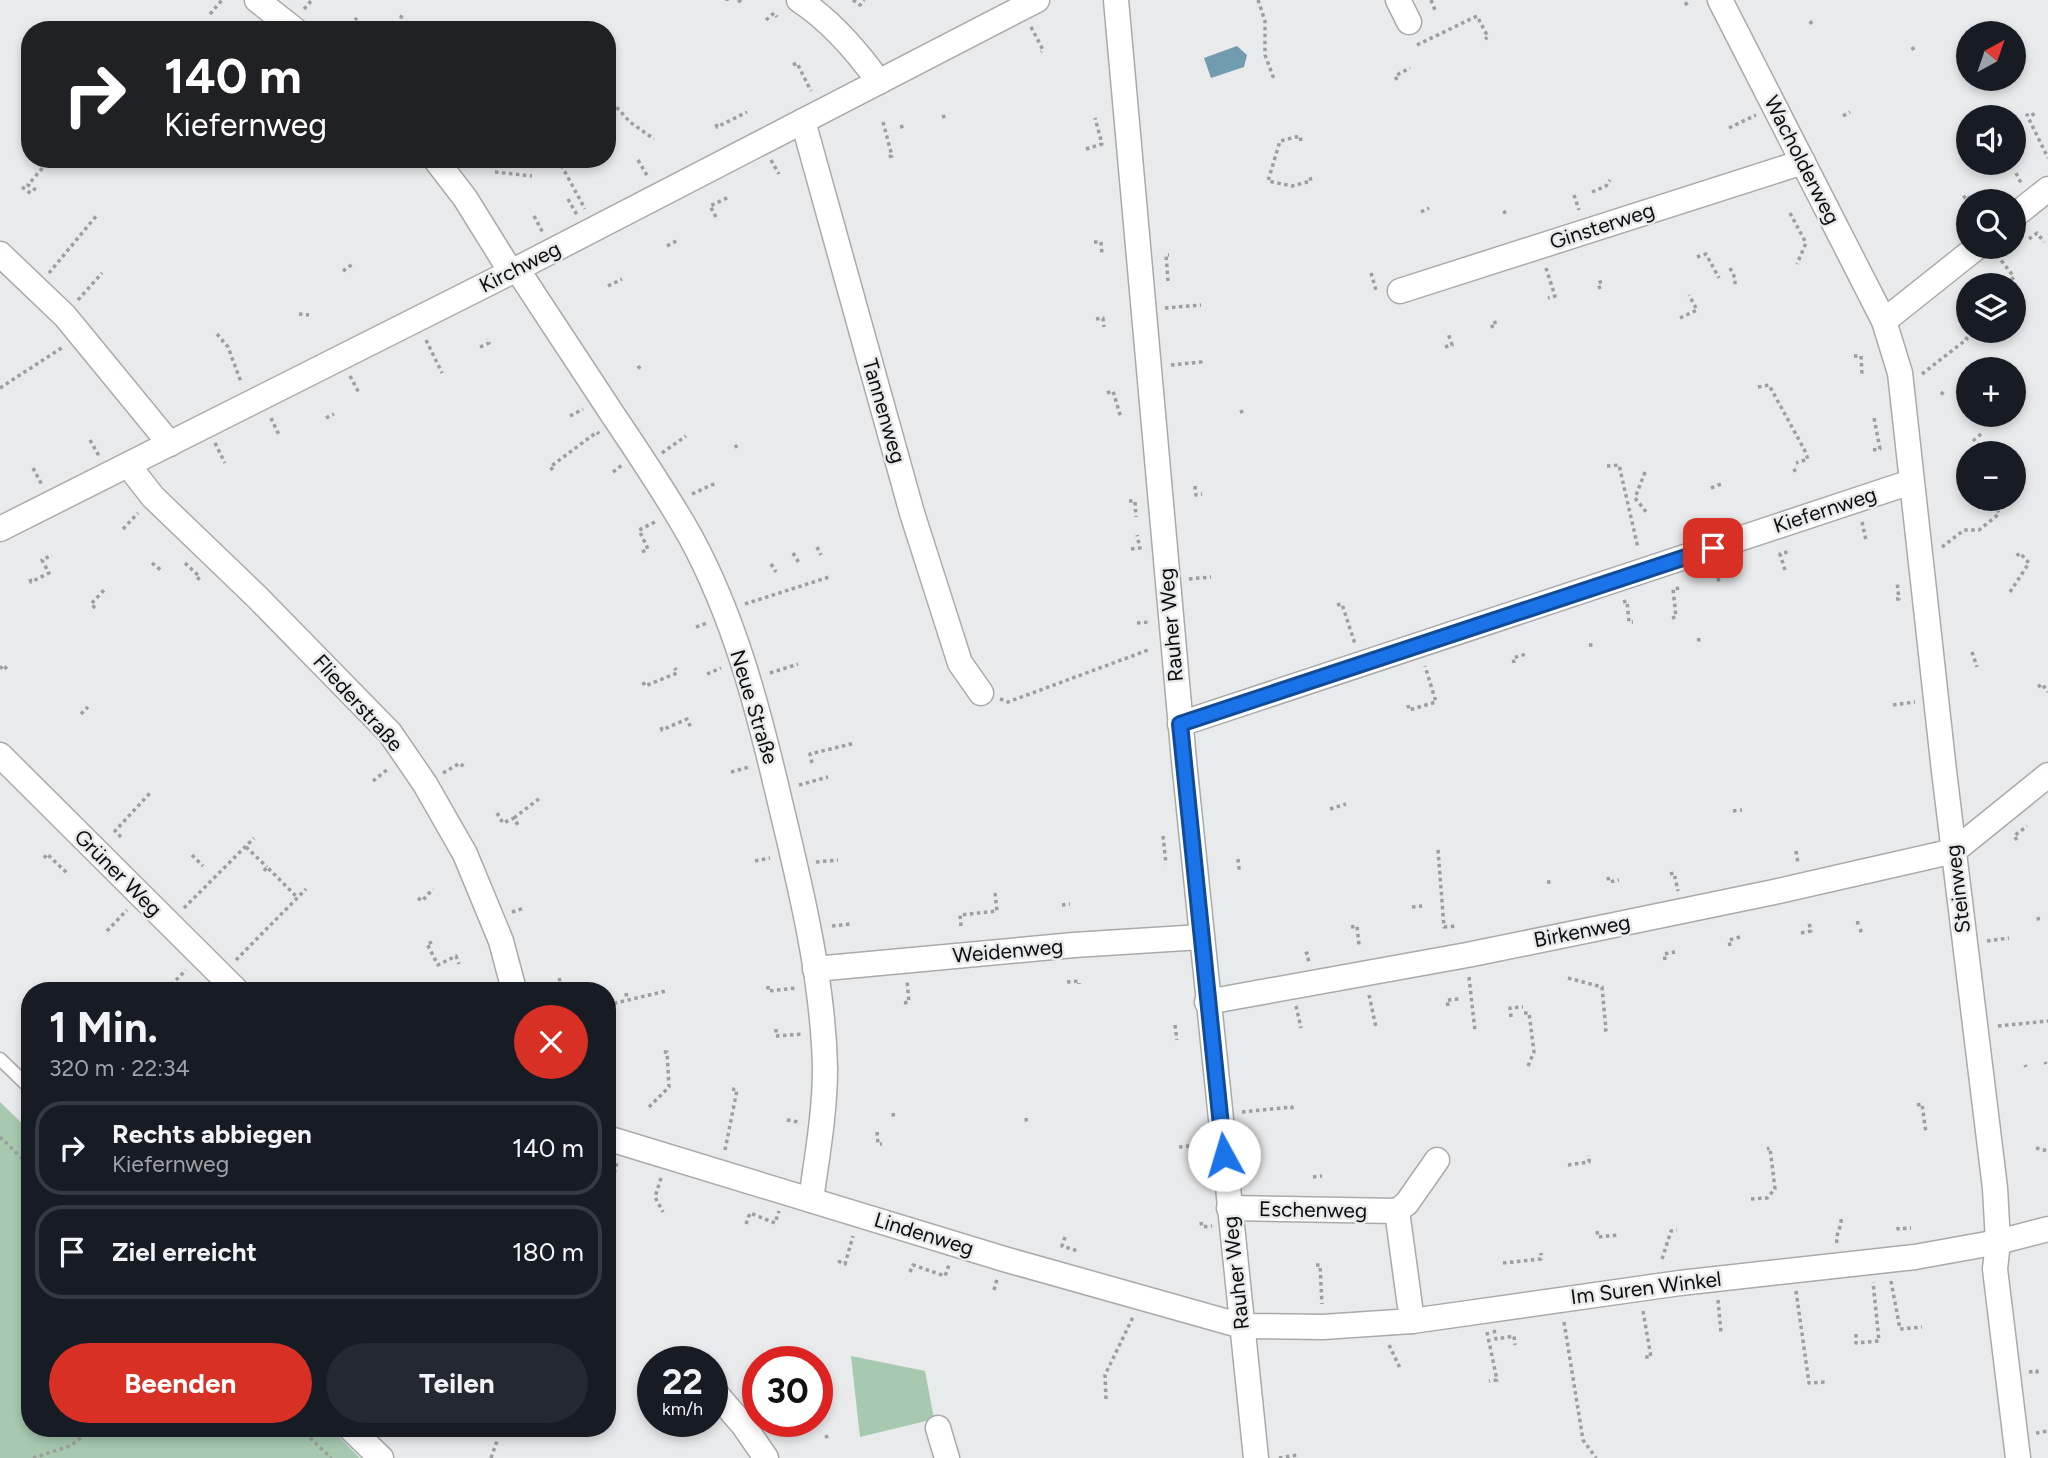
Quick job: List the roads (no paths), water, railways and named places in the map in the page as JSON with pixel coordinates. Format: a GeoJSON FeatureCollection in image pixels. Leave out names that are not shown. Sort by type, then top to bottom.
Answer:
{"type":"FeatureCollection","features":[{"type":"Feature","properties":{"kind":"street"},"geometry":{"type":"LineString","coordinates":[[257,0],[284,21]]}},
{"type":"Feature","properties":{"kind":"street"},"geometry":{"type":"LineString","coordinates":[[799,0],[827,22],[862,58],[879,82]]}},
{"type":"Feature","properties":{"kind":"street","name":"Rauher Weg"},"geometry":{"type":"LineString","coordinates":[[1116,0],[1180,724],[1255,1458]]}},
{"type":"Feature","properties":{"kind":"street"},"geometry":{"type":"LineString","coordinates":[[1398,0],[1413,34]]}},
{"type":"Feature","properties":{"kind":"street","name":"Wacholderweg"},"geometry":{"type":"LineString","coordinates":[[1720,0],[1884,321]]}},
{"type":"Feature","properties":{"kind":"street","name":"Kirchweg"},"geometry":{"type":"LineString","coordinates":[[0,529],[514,271],[1029,4]]}},
{"type":"Feature","properties":{"kind":"street","name":"Tannenweg"},"geometry":{"type":"LineString","coordinates":[[812,116],[912,513],[960,663],[981,693]]}},
{"type":"Feature","properties":{"kind":"street","name":"Ginsterweg"},"geometry":{"type":"LineString","coordinates":[[1390,294],[1803,162]]}},
{"type":"Feature","properties":{"kind":"street","name":"Neue Straße"},"geometry":{"type":"LineString","coordinates":[[442,168],[646,464],[691,539],[723,611],[747,680],[778,791],[816,977],[825,1068],[824,1111],[811,1200]]}},
{"type":"Feature","properties":{"kind":"street"},"geometry":{"type":"LineString","coordinates":[[2026,206],[2048,189]]}},
{"type":"Feature","properties":{"kind":"street"},"geometry":{"type":"LineString","coordinates":[[0,254],[65,316],[170,444]]}},
{"type":"Feature","properties":{"kind":"street"},"geometry":{"type":"LineString","coordinates":[[1884,321],[1962,259]]}},
{"type":"Feature","properties":{"kind":"street","name":"Steinweg"},"geometry":{"type":"LineString","coordinates":[[1884,321],[1893,344],[1902,390],[1995,1188],[1998,1242],[1995,1269],[2018,1458]]}},
{"type":"Feature","properties":{"kind":"street","name":"Fliederstraße"},"geometry":{"type":"LineString","coordinates":[[128,465],[153,497],[256,596],[390,733],[425,784],[465,854],[500,941],[512,982]]}},
{"type":"Feature","properties":{"kind":"street","name":"Kiefernweg"},"geometry":{"type":"LineString","coordinates":[[1180,724],[1911,482]]}},
{"type":"Feature","properties":{"kind":"street","name":"Grüner Weg"},"geometry":{"type":"LineString","coordinates":[[0,755],[228,982]]}},
{"type":"Feature","properties":{"kind":"street"},"geometry":{"type":"LineString","coordinates":[[1954,851],[2048,775]]}},
{"type":"Feature","properties":{"kind":"street","name":"Birkenweg"},"geometry":{"type":"LineString","coordinates":[[1208,1002],[1467,955],[1774,892],[1954,851]]}},
{"type":"Feature","properties":{"kind":"street","name":"Weidenweg"},"geometry":{"type":"LineString","coordinates":[[816,977],[1074,945],[1201,937]]}},
{"type":"Feature","properties":{"kind":"street","name":"Lindenweg"},"geometry":{"type":"LineString","coordinates":[[616,1141],[955,1244],[1242,1326]]}},
{"type":"Feature","properties":{"kind":"street","name":"Eschenweg"},"geometry":{"type":"LineString","coordinates":[[1229,1208],[1397,1211],[1407,1203],[1437,1160]]}},
{"type":"Feature","properties":{"kind":"street","name":"Eschenweg"},"geometry":{"type":"LineString","coordinates":[[1397,1211],[1412,1321]]}},
{"type":"Feature","properties":{"kind":"street","name":"Im Suren Winkel"},"geometry":{"type":"LineString","coordinates":[[1242,1326],[1323,1327],[1412,1321],[1639,1288],[1880,1262],[1998,1242],[2048,1229]]}},
{"type":"Feature","properties":{"kind":"street"},"geometry":{"type":"LineString","coordinates":[[728,1408],[766,1458]]}},
{"type":"Feature","properties":{"kind":"street"},"geometry":{"type":"LineString","coordinates":[[938,1428],[947,1458]]}},
{"type":"Feature","properties":{"kind":"street"},"geometry":{"type":"LineString","coordinates":[[359,1437],[380,1458]]}},
{"type":"Feature","properties":{"kind":"lane"},"geometry":{"type":"LineString","coordinates":[[0,1059],[21,1079]]}},
{"type":"Feature","properties":{"kind":"water"},"geometry":{"type":"Polygon","coordinates":[[[1237,46],[1247,55],[1244,67],[1211,78],[1204,58],[1237,46]]]}}]}
